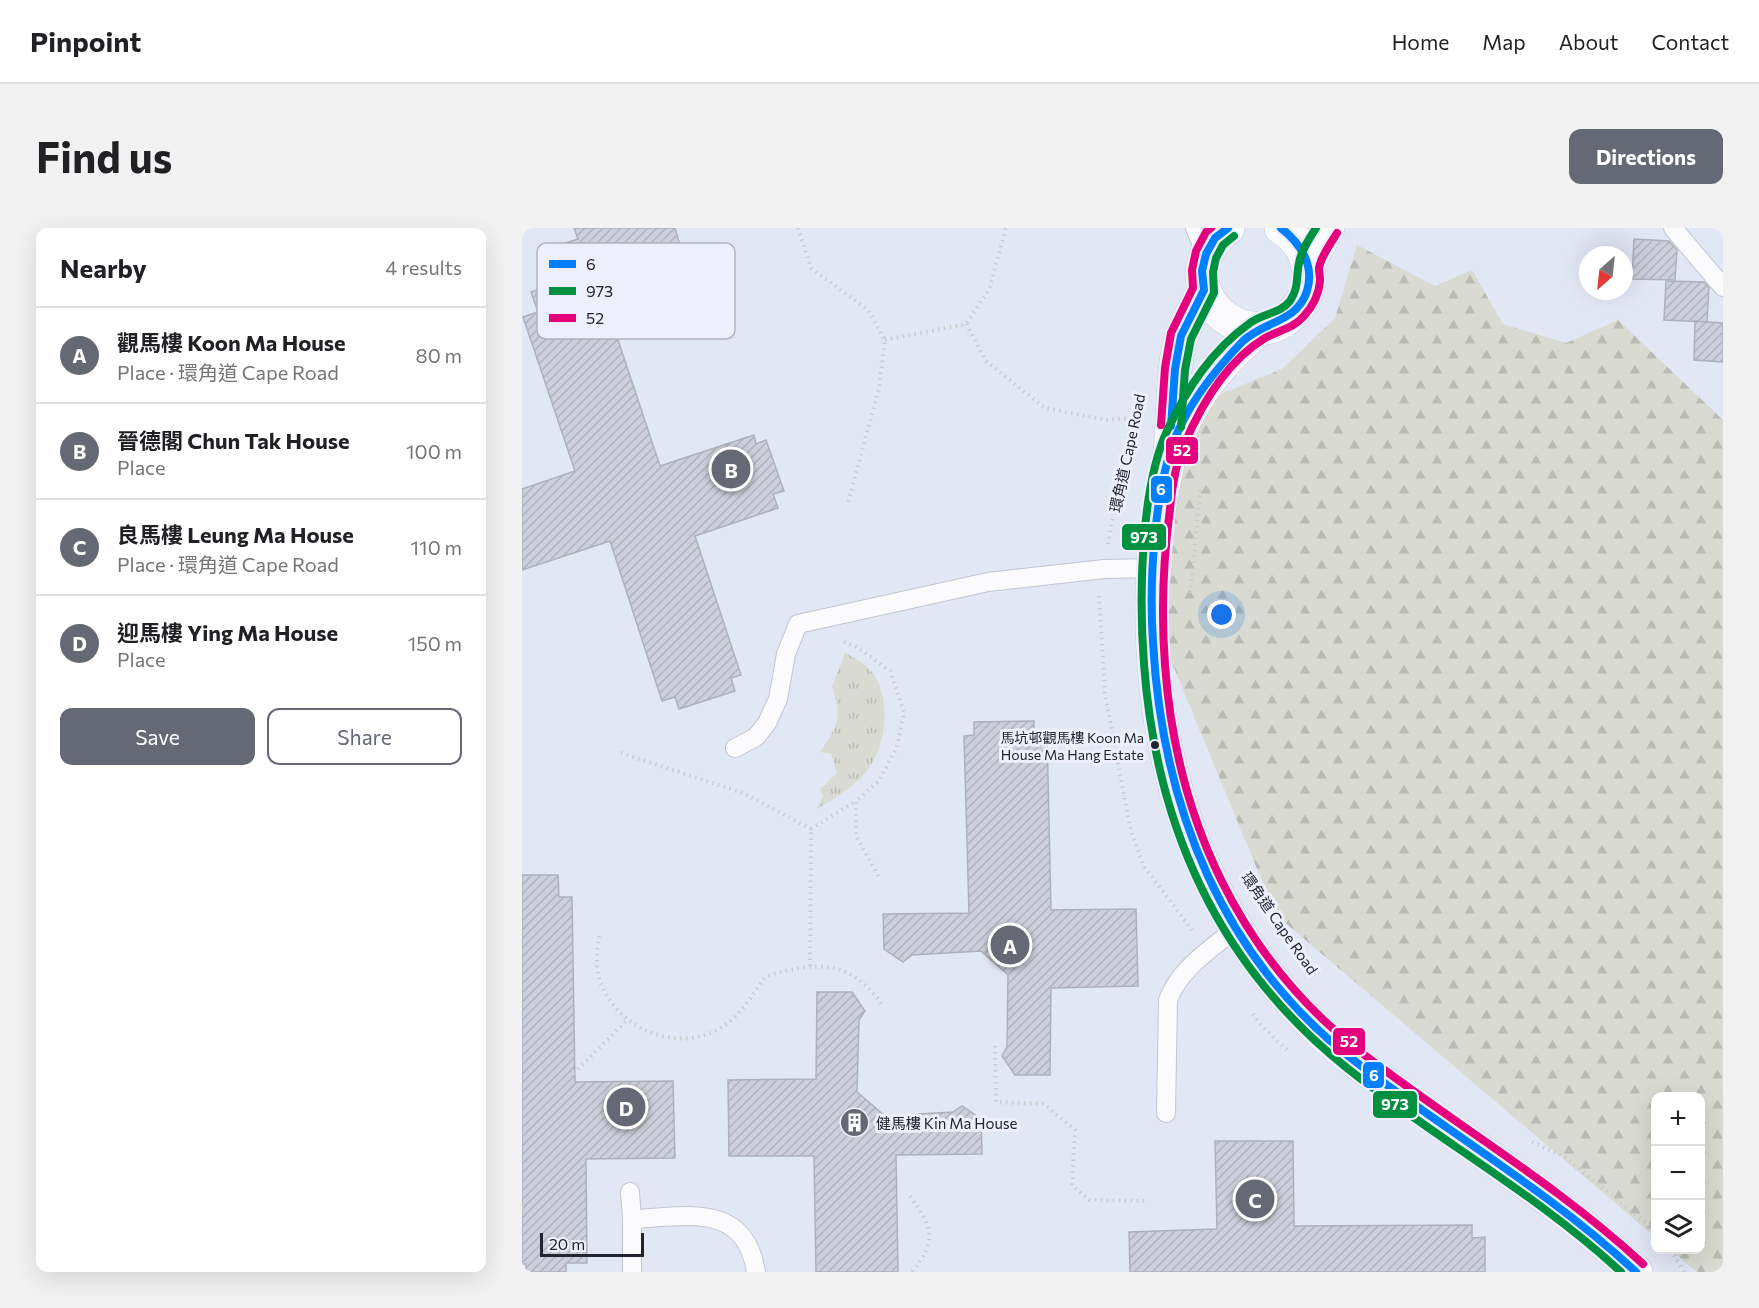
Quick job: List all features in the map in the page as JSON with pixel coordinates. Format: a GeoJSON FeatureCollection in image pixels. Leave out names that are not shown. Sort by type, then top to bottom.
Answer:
{"type":"FeatureCollection","features":[{"type":"Feature","properties":{"kind":"street"},"geometry":{"type":"LineString","coordinates":[[1228,228],[1215,238],[1200,241],[1204,290],[1212,306],[1225,319],[1242,326],[1260,328],[1278,324],[1292,314],[1303,299],[1309,282],[1308,264],[1303,248],[1292,235],[1281,228]]}},
{"type":"Feature","properties":{"kind":"street"},"geometry":{"type":"LineString","coordinates":[[1308,264],[1328,228]]}},
{"type":"Feature","properties":{"kind":"street"},"geometry":{"type":"LineString","coordinates":[[1204,290],[1181,336],[1175,369],[1170,453],[1160,505],[1153,568],[1152,628],[1154,681],[1166,749],[1179,800],[1209,881],[1235,929],[1275,984],[1324,1035],[1394,1089],[1579,1222],[1635,1272]]}},
{"type":"Feature","properties":{"kind":"street"},"geometry":{"type":"LineString","coordinates":[[1170,453],[1190,408],[1207,381],[1233,352],[1260,328]]}},
{"type":"Feature","properties":{"kind":"lane"},"geometry":{"type":"LineString","coordinates":[[1673,228],[1723,287]]}},
{"type":"Feature","properties":{"kind":"lane"},"geometry":{"type":"LineString","coordinates":[[735,748],[756,737],[767,723],[778,699],[786,654],[798,624],[988,582],[1104,569],[1153,568]]}},
{"type":"Feature","properties":{"kind":"lane"},"geometry":{"type":"LineString","coordinates":[[1166,1113],[1168,1000],[1177,980],[1191,964],[1235,929]]}},
{"type":"Feature","properties":{"kind":"lane"},"geometry":{"type":"LineString","coordinates":[[630,1192],[632,1272]]}},
{"type":"Feature","properties":{"kind":"lane"},"geometry":{"type":"LineString","coordinates":[[632,1219],[710,1216],[738,1232],[747,1242],[756,1272]]}},
{"type":"Feature","properties":{"kind":"path"},"geometry":{"type":"LineString","coordinates":[[798,228],[811,268],[868,310],[885,340],[879,388],[848,503]]}},
{"type":"Feature","properties":{"kind":"path"},"geometry":{"type":"LineString","coordinates":[[885,340],[966,324],[989,291],[1006,228]]}},
{"type":"Feature","properties":{"kind":"path"},"geometry":{"type":"LineString","coordinates":[[966,324],[986,361],[1045,408],[1107,420],[1133,418]]}},
{"type":"Feature","properties":{"kind":"path","name":"環角道 Cape Road"},"geometry":{"type":"LineString","coordinates":[[1139,396],[1099,598],[1105,694],[1130,827],[1143,865],[1208,952]]}},
{"type":"Feature","properties":{"kind":"path"},"geometry":{"type":"LineString","coordinates":[[1189,597],[1201,480]]}},
{"type":"Feature","properties":{"kind":"path"},"geometry":{"type":"LineString","coordinates":[[798,624],[858,647],[890,671],[904,712],[897,747],[879,782],[856,801],[811,829]]}},
{"type":"Feature","properties":{"kind":"path"},"geometry":{"type":"LineString","coordinates":[[621,753],[743,793],[811,829]]}},
{"type":"Feature","properties":{"kind":"path"},"geometry":{"type":"LineString","coordinates":[[856,801],[856,836],[879,877]]}},
{"type":"Feature","properties":{"kind":"path"},"geometry":{"type":"LineString","coordinates":[[810,966],[811,829]]}},
{"type":"Feature","properties":{"kind":"path"},"geometry":{"type":"LineString","coordinates":[[599,936],[598,973],[604,991],[614,1007],[627,1020],[643,1030],[661,1036],[680,1039],[698,1037],[716,1031],[731,1021],[744,1007],[766,976],[810,966],[832,968],[854,976],[871,989],[884,1008]]}},
{"type":"Feature","properties":{"kind":"path"},"geometry":{"type":"LineString","coordinates":[[1248,1008],[1262,1026],[1291,1054]]}},
{"type":"Feature","properties":{"kind":"path"},"geometry":{"type":"LineString","coordinates":[[566,1082],[627,1020]]}},
{"type":"Feature","properties":{"kind":"path"},"geometry":{"type":"LineString","coordinates":[[995,1046],[996,1102],[1044,1104],[1075,1130],[1072,1185],[1089,1200],[1146,1201]]}},
{"type":"Feature","properties":{"kind":"path"},"geometry":{"type":"LineString","coordinates":[[1527,1140],[1565,1157],[1651,1227]]}},
{"type":"Feature","properties":{"kind":"path"},"geometry":{"type":"LineString","coordinates":[[910,1196],[924,1215],[931,1235],[924,1257],[912,1272]]}},
{"type":"Feature","properties":{"kind":"path"},"geometry":{"type":"LineString","coordinates":[[1673,1254],[1684,1272]]}},
{"type":"Feature","properties":{"kind":"green space"},"geometry":{"type":"Polygon","coordinates":[[[1357,245],[1435,286],[1472,270],[1503,324],[1566,343],[1618,320],[1723,420],[1723,1272],[1697,1272],[1676,1254],[1705,1254],[1705,1092],[1651,1092],[1651,1234],[1276,915],[1165,646],[1182,433],[1223,393],[1282,369],[1335,318],[1357,245]]]}},
{"type":"Feature","properties":{"kind":"green space"},"geometry":{"type":"Polygon","coordinates":[[[845,653],[867,667],[877,680],[883,700],[883,734],[871,765],[860,779],[817,809],[823,796],[820,789],[837,773],[831,754],[820,752],[837,721],[837,706],[832,687],[845,653]]]}},
{"type":"Feature","properties":{"kind":"building"},"geometry":{"type":"Polygon","coordinates":[[[574,228],[675,228],[679,243],[566,243],[578,239],[574,228]]]}},
{"type":"Feature","properties":{"kind":"building"},"geometry":{"type":"Polygon","coordinates":[[[1634,239],[1669,241],[1677,250],[1675,280],[1633,279],[1634,239]]]}},
{"type":"Feature","properties":{"kind":"building"},"geometry":{"type":"Polygon","coordinates":[[[1666,281],[1704,282],[1709,288],[1707,322],[1664,320],[1666,281]]]}},
{"type":"Feature","properties":{"kind":"building"},"geometry":{"type":"Polygon","coordinates":[[[537,290],[537,309],[531,292],[537,290]]]}},
{"type":"Feature","properties":{"kind":"building"},"geometry":{"type":"Polygon","coordinates":[[[537,312],[537,339],[618,339],[660,466],[754,435],[756,444],[766,440],[784,491],[773,494],[778,508],[695,536],[741,675],[731,678],[735,691],[679,709],[675,697],[662,701],[610,541],[522,570],[522,489],[575,471],[523,317],[537,312]]]}},
{"type":"Feature","properties":{"kind":"building"},"geometry":{"type":"Polygon","coordinates":[[[1695,321],[1723,323],[1723,362],[1694,360],[1695,321]]]}},
{"type":"Feature","properties":{"kind":"building"},"geometry":{"type":"Polygon","coordinates":[[[1034,721],[1034,734],[1047,733],[1051,910],[1136,909],[1138,986],[1051,988],[1050,1075],[1015,1075],[1002,1056],[1007,1047],[1008,975],[981,951],[912,955],[903,962],[884,949],[883,914],[969,913],[964,736],[974,735],[974,722],[1034,721]]]}},
{"type":"Feature","properties":{"kind":"building"},"geometry":{"type":"Polygon","coordinates":[[[522,875],[558,875],[559,897],[572,897],[575,1082],[673,1081],[675,1158],[586,1159],[587,1263],[566,1263],[566,1272],[526,1272],[526,1264],[522,1264],[522,875]]]}},
{"type":"Feature","properties":{"kind":"building","name":"健馬樓 Kin Ma House"},"geometry":{"type":"Polygon","coordinates":[[[817,992],[852,992],[865,1011],[859,1020],[857,1092],[885,1116],[953,1112],[962,1106],[981,1119],[982,1154],[896,1155],[898,1272],[816,1272],[814,1156],[729,1156],[728,1080],[816,1079],[817,992]]]}},
{"type":"Feature","properties":{"kind":"building"},"geometry":{"type":"Polygon","coordinates":[[[1215,1141],[1293,1141],[1294,1226],[1472,1225],[1472,1238],[1485,1237],[1485,1272],[1130,1272],[1129,1232],[1217,1229],[1215,1141]]]}},
{"type":"Feature","properties":{"kind":"transit line","name":"52"},"geometry":{"type":"LineString","coordinates":[[1161,425],[1165,368],[1171,333],[1193,288],[1192,270],[1196,251],[1206,232],[1211,228]]}},
{"type":"Feature","properties":{"kind":"transit line","name":"6"},"geometry":{"type":"LineString","coordinates":[[1171,426],[1175,369],[1181,336],[1204,290],[1202,271],[1206,254],[1215,238],[1228,228]]}},
{"type":"Feature","properties":{"kind":"transit line","name":"6"},"geometry":{"type":"LineString","coordinates":[[1281,228],[1304,255],[1309,272],[1307,291],[1296,310],[1250,335],[1242,342],[1200,393],[1186,415],[1171,449],[1159,502],[1153,562],[1153,642],[1159,703],[1170,763],[1186,820],[1208,875],[1235,927],[1269,976],[1309,1021],[1356,1062],[1569,1215],[1636,1272]]}},
{"type":"Feature","properties":{"kind":"transit line","name":"973"},"geometry":{"type":"LineString","coordinates":[[1316,228],[1302,254],[1296,287],[1290,301],[1281,309],[1260,317],[1236,334],[1212,358],[1192,385],[1167,431],[1151,483],[1142,577],[1144,664],[1151,724],[1163,781],[1179,836],[1202,888],[1229,938],[1263,984],[1302,1028],[1347,1068],[1555,1217],[1621,1272]]}},
{"type":"Feature","properties":{"kind":"transit line","name":"52"},"geometry":{"type":"LineString","coordinates":[[1337,233],[1320,263],[1318,291],[1310,308],[1295,324],[1265,338],[1251,348],[1227,371],[1198,415],[1178,460],[1166,548],[1163,626],[1172,722],[1183,777],[1200,830],[1222,881],[1249,929],[1281,974],[1319,1015],[1362,1053],[1576,1207],[1643,1264]]}},
{"type":"Feature","properties":{"kind":"transit line","name":"973"},"geometry":{"type":"LineString","coordinates":[[1181,427],[1185,370],[1191,339],[1214,293],[1213,272],[1216,258],[1223,245],[1234,236]]}},
{"type":"Feature","properties":{"kind":"place","name":"晉德閣 Chun Tak House"},"geometry":{"type":"Point","coordinates":[731,469]}},
{"type":"Feature","properties":{"kind":"place","name":"馬坑邨觀馬樓 Koon Ma House Ma Hang Estate"},"geometry":{"type":"Point","coordinates":[1155,745]}},
{"type":"Feature","properties":{"kind":"place","name":"觀馬樓 Koon Ma House"},"geometry":{"type":"Point","coordinates":[1010,945]}},
{"type":"Feature","properties":{"kind":"place","name":"迎馬樓 Ying Ma House"},"geometry":{"type":"Point","coordinates":[626,1107]}},
{"type":"Feature","properties":{"kind":"place","name":"健馬樓 Kin Ma House"},"geometry":{"type":"Point","coordinates":[855,1123]}},
{"type":"Feature","properties":{"kind":"place","name":"良馬樓 Leung Ma House"},"geometry":{"type":"Point","coordinates":[1255,1199]}}]}
